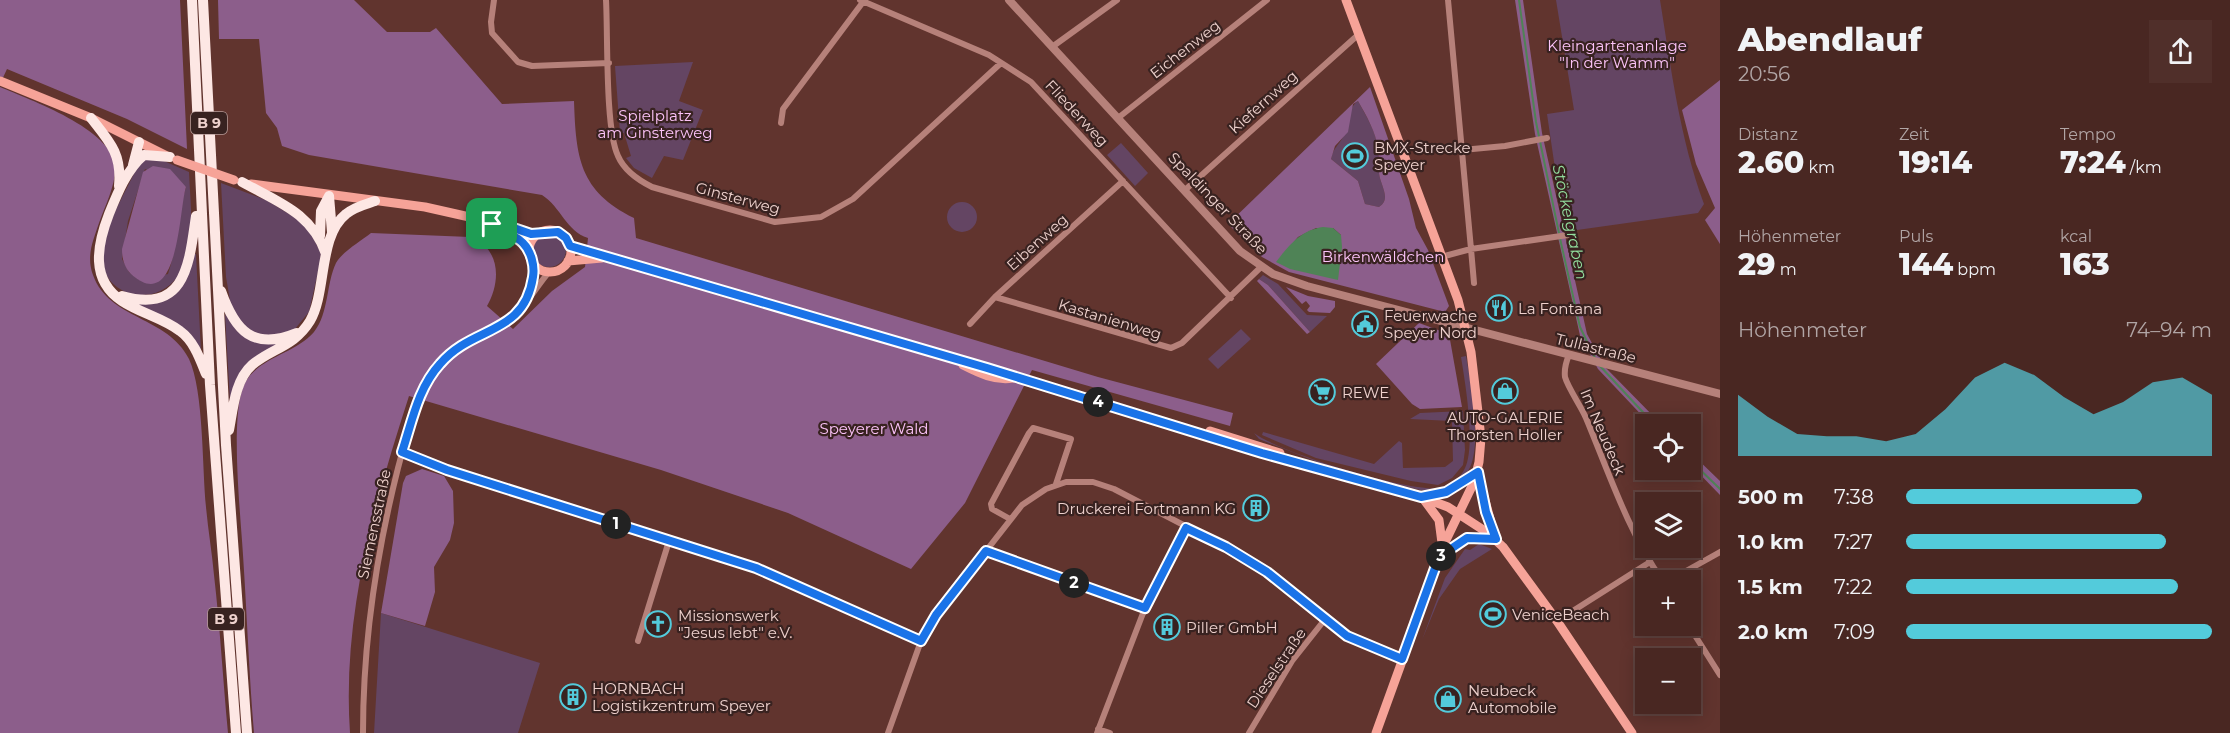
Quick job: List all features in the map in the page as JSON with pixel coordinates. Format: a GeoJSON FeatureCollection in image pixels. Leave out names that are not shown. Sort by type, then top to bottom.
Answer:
{"type":"FeatureCollection","features":[{"type":"Feature","properties":{"kind":"highway","name":"B 9"},"geometry":{"type":"LineString","coordinates":[[192,0],[210,385],[236,733]]}},
{"type":"Feature","properties":{"kind":"highway","name":"B 9"},"geometry":{"type":"LineString","coordinates":[[203,0],[226,445],[247,733]]}},
{"type":"Feature","properties":{"kind":"highway"},"geometry":{"type":"LineString","coordinates":[[91,118],[109,141],[125,170]]}},
{"type":"Feature","properties":{"kind":"highway"},"geometry":{"type":"LineString","coordinates":[[139,142],[125,170],[101,234],[97,252],[100,272],[122,301],[181,332],[197,352],[210,385]]}},
{"type":"Feature","properties":{"kind":"highway"},"geometry":{"type":"LineString","coordinates":[[125,170],[144,156],[174,159]]}},
{"type":"Feature","properties":{"kind":"highway"},"geometry":{"type":"LineString","coordinates":[[238,181],[298,213],[320,236]]}},
{"type":"Feature","properties":{"kind":"highway"},"geometry":{"type":"LineString","coordinates":[[114,293],[138,300],[158,298],[172,292],[182,282],[188,270],[200,192]]}},
{"type":"Feature","properties":{"kind":"highway"},"geometry":{"type":"LineString","coordinates":[[329,195],[332,235]]}},
{"type":"Feature","properties":{"kind":"highway"},"geometry":{"type":"LineString","coordinates":[[326,254],[320,236],[321,211],[329,195]]}},
{"type":"Feature","properties":{"kind":"highway"},"geometry":{"type":"LineString","coordinates":[[226,445],[242,378],[252,365],[289,345],[303,330],[315,311],[326,254],[339,222],[348,212],[375,201]]}},
{"type":"Feature","properties":{"kind":"highway"},"geometry":{"type":"LineString","coordinates":[[217,277],[227,309],[242,331],[253,337],[267,340],[281,339],[303,330]]}},
{"type":"Feature","properties":{"kind":"main road"},"geometry":{"type":"LineString","coordinates":[[1346,0],[1442,256],[1466,328],[1479,409],[1478,472],[1486,512],[1496,539],[1557,621],[1632,733]]}},
{"type":"Feature","properties":{"kind":"main road"},"geometry":{"type":"LineString","coordinates":[[0,81],[91,118],[174,159],[238,181],[425,207],[492,224],[505,225],[531,234],[558,232],[566,238],[570,246],[568,261],[561,268],[549,272],[534,264],[524,243],[492,224]]}},
{"type":"Feature","properties":{"kind":"main road"},"geometry":{"type":"LineString","coordinates":[[529,251],[532,240],[540,233]]}},
{"type":"Feature","properties":{"kind":"main road"},"geometry":{"type":"LineString","coordinates":[[570,246],[1161,420],[1326,471],[1421,497],[1459,513],[1496,539]]}},
{"type":"Feature","properties":{"kind":"main road"},"geometry":{"type":"LineString","coordinates":[[568,261],[599,257],[632,263]]}},
{"type":"Feature","properties":{"kind":"main road"},"geometry":{"type":"LineString","coordinates":[[1421,497],[1446,492],[1478,472]]}},
{"type":"Feature","properties":{"kind":"main road"},"geometry":{"type":"LineString","coordinates":[[1376,733],[1439,557],[1478,472]]}},
{"type":"Feature","properties":{"kind":"main road"},"geometry":{"type":"LineString","coordinates":[[1421,497],[1439,520],[1442,533],[1439,557]]}},
{"type":"Feature","properties":{"kind":"main road"},"geometry":{"type":"LineString","coordinates":[[1439,557],[1467,538],[1496,539]]}},
{"type":"Feature","properties":{"kind":"street"},"geometry":{"type":"LineString","coordinates":[[494,0],[492,33],[518,62],[532,66],[609,63]]}},
{"type":"Feature","properties":{"kind":"street","name":"Ginsterweg"},"geometry":{"type":"LineString","coordinates":[[606,0],[614,145],[621,162],[634,176],[652,187],[742,214],[784,222],[821,217],[850,201],[1001,63]]}},
{"type":"Feature","properties":{"kind":"street","name":"Spaldinger Straße"},"geometry":{"type":"LineString","coordinates":[[1009,0],[1240,250],[1261,267],[1307,286],[1466,328]]}},
{"type":"Feature","properties":{"kind":"street"},"geometry":{"type":"LineString","coordinates":[[1052,47],[1117,0]]}},
{"type":"Feature","properties":{"kind":"street","name":"Eichenweg"},"geometry":{"type":"LineString","coordinates":[[1118,118],[1267,0]]}},
{"type":"Feature","properties":{"kind":"street"},"geometry":{"type":"LineString","coordinates":[[1448,0],[1474,283]]}},
{"type":"Feature","properties":{"kind":"street","name":"Fliederweg"},"geometry":{"type":"LineString","coordinates":[[781,123],[783,109],[862,1],[981,51],[1031,82],[1231,298]]}},
{"type":"Feature","properties":{"kind":"street","name":"Kiefernweg"},"geometry":{"type":"LineString","coordinates":[[1185,190],[1359,34]]}},
{"type":"Feature","properties":{"kind":"street"},"geometry":{"type":"LineString","coordinates":[[1462,150],[1505,146],[1542,138]]}},
{"type":"Feature","properties":{"kind":"street","name":"Eibenweg"},"geometry":{"type":"LineString","coordinates":[[970,324],[995,297],[1123,181]]}},
{"type":"Feature","properties":{"kind":"street"},"geometry":{"type":"LineString","coordinates":[[1442,256],[1471,249],[1566,235]]}},
{"type":"Feature","properties":{"kind":"street"},"geometry":{"type":"LineString","coordinates":[[526,303],[534,264]]}},
{"type":"Feature","properties":{"kind":"street","name":"Kastanienweg"},"geometry":{"type":"LineString","coordinates":[[995,297],[1171,348],[1182,343],[1261,267]]}},
{"type":"Feature","properties":{"kind":"street","name":"Siemensstraße"},"geometry":{"type":"LineString","coordinates":[[363,733],[364,672],[377,562],[402,452],[417,404],[426,382],[452,351],[507,321],[526,303],[549,272]]}},
{"type":"Feature","properties":{"kind":"street","name":"Tullastraße"},"geometry":{"type":"LineString","coordinates":[[1466,328],[1720,394]]}},
{"type":"Feature","properties":{"kind":"street","name":"Im Neudeck"},"geometry":{"type":"LineString","coordinates":[[1569,355],[1565,366],[1567,383],[1580,402],[1612,484],[1655,570]]}},
{"type":"Feature","properties":{"kind":"street"},"geometry":{"type":"LineString","coordinates":[[1010,519],[992,509],[991,504],[1029,433],[1034,428],[1071,439],[1056,484]]}},
{"type":"Feature","properties":{"kind":"street"},"geometry":{"type":"LineString","coordinates":[[402,452],[447,470],[756,568],[921,641]]}},
{"type":"Feature","properties":{"kind":"street"},"geometry":{"type":"LineString","coordinates":[[888,733],[921,641],[936,615],[1010,519],[1029,499],[1056,484],[1075,481],[1100,484],[1122,493],[1248,559],[1357,641],[1402,659]]}},
{"type":"Feature","properties":{"kind":"street"},"geometry":{"type":"LineString","coordinates":[[1110,733],[1098,731],[1145,608],[1186,528]]}},
{"type":"Feature","properties":{"kind":"street"},"geometry":{"type":"LineString","coordinates":[[638,641],[669,541]]}},
{"type":"Feature","properties":{"kind":"street"},"geometry":{"type":"LineString","coordinates":[[986,551],[1145,608]]}},
{"type":"Feature","properties":{"kind":"street"},"geometry":{"type":"LineString","coordinates":[[1688,570],[1720,552]]}},
{"type":"Feature","properties":{"kind":"street"},"geometry":{"type":"LineString","coordinates":[[1557,621],[1650,562]]}},
{"type":"Feature","properties":{"kind":"street","name":"Dieselstraße"},"geometry":{"type":"LineString","coordinates":[[1249,733],[1292,661],[1326,618]]}},
{"type":"Feature","properties":{"kind":"street"},"geometry":{"type":"LineString","coordinates":[[1695,636],[1720,675]]}},
{"type":"Feature","properties":{"kind":"green space"},"geometry":{"type":"Polygon","coordinates":[[[0,0],[180,0],[187,149],[127,119],[7,69],[0,84],[0,0]]]}},
{"type":"Feature","properties":{"kind":"green space","name":"Speyerer Wald"},"geometry":{"type":"Polygon","coordinates":[[[218,0],[354,0],[387,32],[430,32],[436,28],[502,104],[574,101],[576,139],[584,170],[591,184],[602,196],[616,208],[634,218],[636,238],[1098,377],[1233,413],[1230,426],[1032,370],[965,503],[911,569],[788,513],[661,470],[409,396],[384,478],[363,562],[351,647],[350,733],[254,733],[237,466],[240,397],[251,374],[268,361],[297,346],[314,332],[325,307],[336,263],[347,251],[371,233],[470,237],[480,242],[493,257],[495,267],[495,287],[487,306],[513,329],[552,291],[585,267],[588,238],[574,230],[542,195],[309,155],[282,146],[277,128],[266,113],[259,39],[219,39],[218,0]]]}},
{"type":"Feature","properties":{"kind":"green space"},"geometry":{"type":"Polygon","coordinates":[[[1515,0],[1523,0],[1542,133],[1587,334],[1605,367],[1651,414],[1641,414],[1598,369],[1588,351],[1583,349],[1535,134],[1515,0]]]}},
{"type":"Feature","properties":{"kind":"green space","name":"Kleingartenanlage \"In der Wamm\""},"geometry":{"type":"Polygon","coordinates":[[[1556,0],[1660,0],[1682,129],[1704,204],[1698,213],[1570,231],[1557,182],[1547,114],[1574,110],[1556,0]]]}},
{"type":"Feature","properties":{"kind":"green space","name":"Spielplatz am Ginsterweg"},"geometry":{"type":"Polygon","coordinates":[[[693,62],[679,101],[703,110],[683,160],[664,156],[652,178],[634,168],[626,158],[631,156],[624,133],[620,133],[615,66],[693,62]]]}},
{"type":"Feature","properties":{"kind":"green space"},"geometry":{"type":"Polygon","coordinates":[[[1720,80],[1720,244],[1705,220],[1715,208],[1696,164],[1682,110],[1720,80]]]}},
{"type":"Feature","properties":{"kind":"green space"},"geometry":{"type":"Polygon","coordinates":[[[0,87],[49,108],[86,128],[111,153],[115,174],[91,249],[90,261],[93,275],[101,290],[112,301],[154,325],[180,345],[194,373],[200,410],[206,507],[228,733],[0,733],[0,87]]]}},
{"type":"Feature","properties":{"kind":"green space","name":"Birkenwäldchen"},"geometry":{"type":"Polygon","coordinates":[[[1370,87],[1409,199],[1416,228],[1428,250],[1449,306],[1445,312],[1289,272],[1262,257],[1228,224],[1370,87]],[[1358,101],[1353,104],[1348,132],[1335,146],[1331,159],[1358,181],[1365,204],[1379,207],[1383,204],[1385,196],[1379,173],[1377,143],[1358,101]],[[1316,228],[1298,237],[1277,262],[1341,235],[1333,228],[1316,228]]]}},
{"type":"Feature","properties":{"kind":"green space","name":"BMX-Strecke Speyer"},"geometry":{"type":"Polygon","coordinates":[[[1358,101],[1377,142],[1379,173],[1385,196],[1383,204],[1379,207],[1365,204],[1358,181],[1331,159],[1345,133],[1350,112],[1358,101]]]}},
{"type":"Feature","properties":{"kind":"green space"},"geometry":{"type":"Polygon","coordinates":[[[1121,143],[1148,173],[1135,186],[1107,155],[1121,143]]]}},
{"type":"Feature","properties":{"kind":"green space"},"geometry":{"type":"Polygon","coordinates":[[[155,157],[189,172],[191,234],[188,254],[179,275],[166,288],[151,294],[135,294],[120,289],[109,278],[102,263],[103,244],[138,165],[147,158],[155,157]],[[145,169],[128,221],[122,259],[129,272],[139,280],[168,274],[186,187],[145,169]]]}},
{"type":"Feature","properties":{"kind":"green space"},"geometry":{"type":"Polygon","coordinates":[[[153,166],[170,169],[186,187],[174,254],[168,271],[159,282],[147,283],[131,274],[124,262],[122,249],[143,172],[153,166]]]}},
{"type":"Feature","properties":{"kind":"green space"},"geometry":{"type":"Polygon","coordinates":[[[221,183],[266,200],[306,224],[321,253],[309,312],[294,330],[266,337],[244,329],[231,306],[226,277],[221,183]]]}},
{"type":"Feature","properties":{"kind":"green space"},"geometry":{"type":"Polygon","coordinates":[[[962,202],[968,203],[976,211],[976,223],[968,231],[962,232],[956,231],[948,223],[947,217],[948,211],[956,203],[962,202]]]}},
{"type":"Feature","properties":{"kind":"green space"},"geometry":{"type":"Polygon","coordinates":[[[549,233],[561,238],[566,250],[561,262],[549,267],[537,262],[532,250],[537,238],[549,233]]]}},
{"type":"Feature","properties":{"kind":"green space"},"geometry":{"type":"Polygon","coordinates":[[[194,254],[196,254],[201,351],[124,298],[142,302],[185,281],[194,254]]]}},
{"type":"Feature","properties":{"kind":"green space"},"geometry":{"type":"Polygon","coordinates":[[[1263,275],[1278,284],[1307,315],[1327,316],[1310,332],[1268,285],[1259,279],[1263,275]]]}},
{"type":"Feature","properties":{"kind":"green space"},"geometry":{"type":"Polygon","coordinates":[[[1259,279],[1268,285],[1310,332],[1307,334],[1257,281],[1259,279]]]}},
{"type":"Feature","properties":{"kind":"green space"},"geometry":{"type":"Polygon","coordinates":[[[1286,287],[1308,296],[1335,301],[1335,307],[1330,313],[1309,312],[1307,310],[1310,306],[1306,301],[1302,304],[1286,287]]]}},
{"type":"Feature","properties":{"kind":"green space"},"geometry":{"type":"Polygon","coordinates":[[[225,314],[237,331],[280,343],[265,353],[230,401],[225,314]]]}},
{"type":"Feature","properties":{"kind":"green space"},"geometry":{"type":"Polygon","coordinates":[[[1419,323],[1449,334],[1462,407],[1420,409],[1412,404],[1376,364],[1419,323]]]}},
{"type":"Feature","properties":{"kind":"green space"},"geometry":{"type":"Polygon","coordinates":[[[1241,329],[1251,339],[1218,369],[1208,359],[1241,329]]]}},
{"type":"Feature","properties":{"kind":"green space"},"geometry":{"type":"Polygon","coordinates":[[[1466,356],[1475,415],[1475,447],[1466,474],[1459,482],[1447,489],[1446,487],[1465,468],[1470,444],[1469,413],[1461,357],[1466,356]]]}},
{"type":"Feature","properties":{"kind":"green space"},"geometry":{"type":"Polygon","coordinates":[[[1463,411],[1465,450],[1463,465],[1452,478],[1438,485],[1411,481],[1316,458],[1262,435],[1263,432],[1374,464],[1399,441],[1402,443],[1403,468],[1445,467],[1453,461],[1452,421],[1410,419],[1420,413],[1463,411]]]}},
{"type":"Feature","properties":{"kind":"green space"},"geometry":{"type":"Polygon","coordinates":[[[1254,433],[1289,450],[1345,470],[1402,484],[1441,488],[1443,491],[1420,490],[1335,469],[1259,439],[1254,433]]]}},
{"type":"Feature","properties":{"kind":"green space"},"geometry":{"type":"Polygon","coordinates":[[[1701,463],[1720,481],[1720,495],[1701,475],[1701,463]]]}},
{"type":"Feature","properties":{"kind":"green space"},"geometry":{"type":"Polygon","coordinates":[[[422,469],[444,476],[453,491],[454,523],[450,540],[434,567],[435,592],[425,626],[381,613],[403,483],[406,476],[422,469]]]}},
{"type":"Feature","properties":{"kind":"green space"},"geometry":{"type":"Polygon","coordinates":[[[1479,544],[1492,549],[1460,569],[1439,599],[1422,640],[1445,578],[1465,549],[1470,550],[1479,544]]]}},
{"type":"Feature","properties":{"kind":"green space"},"geometry":{"type":"Polygon","coordinates":[[[381,613],[540,663],[518,733],[374,733],[381,613]]]}},
{"type":"Feature","properties":{"kind":"shaded area"},"geometry":{"type":"Polygon","coordinates":[[[1323,227],[1333,228],[1341,235],[1338,280],[1290,269],[1276,262],[1302,235],[1323,227]]]}},
{"type":"Feature","properties":{"kind":"waterway","name":"Stöckelgraben"},"geometry":{"type":"LineString","coordinates":[[1519,0],[1536,122],[1561,243],[1580,327],[1596,360]]}},
{"type":"Feature","properties":{"kind":"waterway","name":"Stöckelgraben"},"geometry":{"type":"LineString","coordinates":[[1599,365],[1645,414]]}},
{"type":"Feature","properties":{"kind":"waterway","name":"Stöckelgraben"},"geometry":{"type":"LineString","coordinates":[[1701,471],[1720,489]]}},
{"type":"Feature","properties":{"kind":"place","name":"BMX-Strecke Speyer"},"geometry":{"type":"Point","coordinates":[1355,156]}},
{"type":"Feature","properties":{"kind":"place","name":"La Fontana"},"geometry":{"type":"Point","coordinates":[1499,308]}},
{"type":"Feature","properties":{"kind":"place","name":"Feuerwache Speyer Nord"},"geometry":{"type":"Point","coordinates":[1365,324]}},
{"type":"Feature","properties":{"kind":"place","name":"AUTO-GALERIE Thorsten Holler"},"geometry":{"type":"Point","coordinates":[1505,391]}},
{"type":"Feature","properties":{"kind":"place","name":"REWE"},"geometry":{"type":"Point","coordinates":[1322,392]}},
{"type":"Feature","properties":{"kind":"place","name":"Druckerei Fortmann KG"},"geometry":{"type":"Point","coordinates":[1256,508]}},
{"type":"Feature","properties":{"kind":"place","name":"VeniceBeach"},"geometry":{"type":"Point","coordinates":[1493,614]}},
{"type":"Feature","properties":{"kind":"place","name":"Missionswerk \"Jesus lebt\" e.V."},"geometry":{"type":"Point","coordinates":[658,624]}},
{"type":"Feature","properties":{"kind":"place","name":"Piller GmbH"},"geometry":{"type":"Point","coordinates":[1167,627]}},
{"type":"Feature","properties":{"kind":"place","name":"HORNBACH Logistikzentrum Speyer"},"geometry":{"type":"Point","coordinates":[573,697]}},
{"type":"Feature","properties":{"kind":"place","name":"Neubeck Automobile"},"geometry":{"type":"Point","coordinates":[1448,699]}},
{"type":"Feature","properties":{"kind":"route"},"geometry":{"type":"LineString","coordinates":[[492,224],[505,225],[531,234],[552,230],[562,234],[570,246],[1161,420],[1262,453],[1421,497],[1446,492],[1478,472],[1486,512],[1496,539],[1472,536],[1455,544],[1439,557],[1402,659],[1347,636],[1287,586],[1248,559],[1186,528],[1145,608],[986,551],[936,615],[921,641],[756,568],[447,470],[402,452],[426,382],[438,365],[452,351],[469,340],[507,321],[526,303],[534,270],[529,251],[524,243],[492,224]]}}]}
